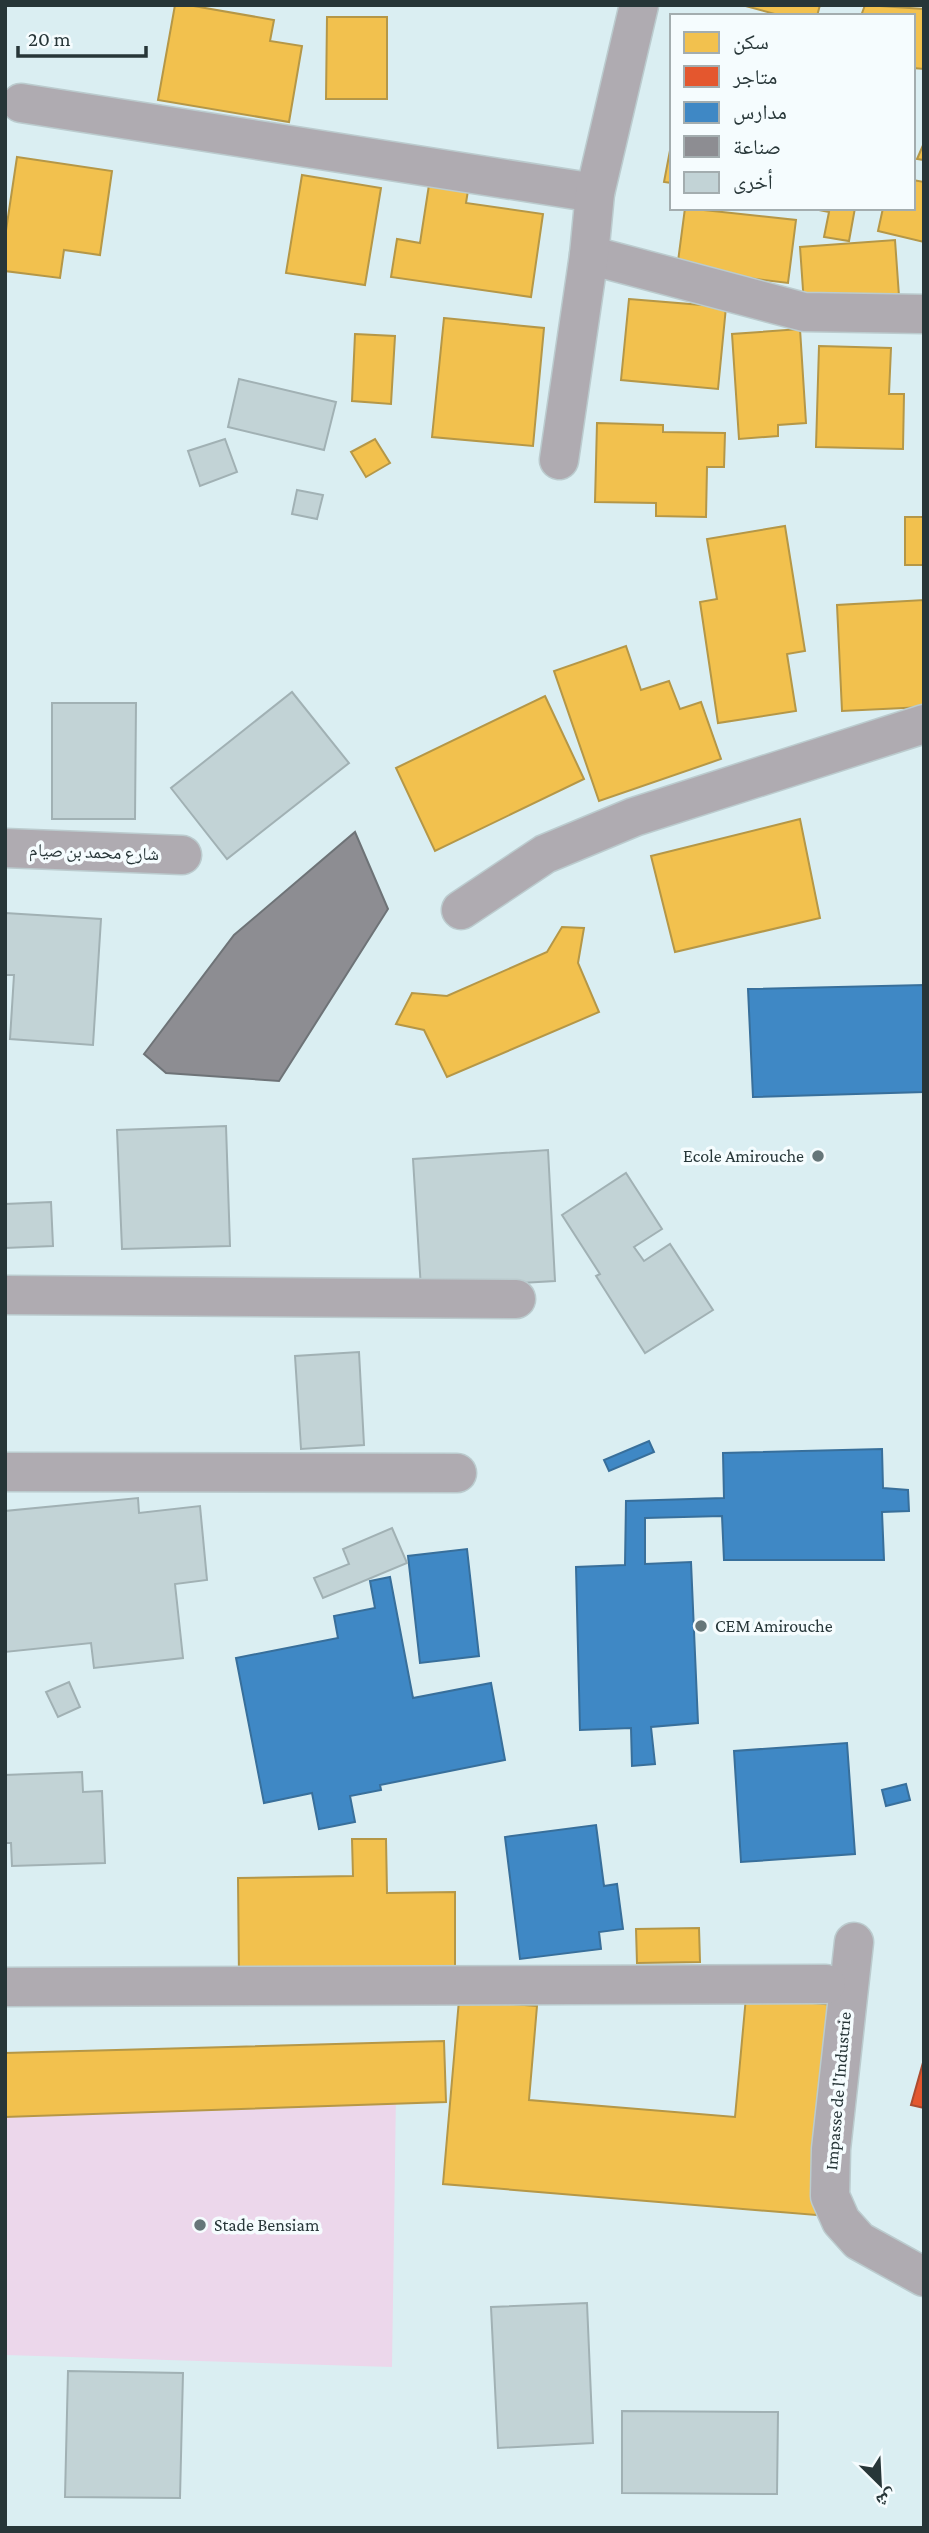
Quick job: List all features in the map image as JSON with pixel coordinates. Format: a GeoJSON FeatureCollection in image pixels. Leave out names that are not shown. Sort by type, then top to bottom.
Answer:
{"type":"FeatureCollection","features":[{"type":"Feature","properties":{"kind":"street"},"geometry":{"type":"LineString","coordinates":[[559,460],[589,255],[595,193],[639,5]]}},
{"type":"Feature","properties":{"kind":"street"},"geometry":{"type":"LineString","coordinates":[[21,103],[595,193]]}},
{"type":"Feature","properties":{"kind":"street"},"geometry":{"type":"LineString","coordinates":[[589,255],[804,313],[924,314]]}},
{"type":"Feature","properties":{"kind":"street"},"geometry":{"type":"LineString","coordinates":[[461,910],[545,854],[634,817],[924,724]]}},
{"type":"Feature","properties":{"kind":"street","name":"شارع محمد بن صيام"},"geometry":{"type":"LineString","coordinates":[[5,848],[183,855]]}},
{"type":"Feature","properties":{"kind":"street"},"geometry":{"type":"LineString","coordinates":[[5,1295],[516,1299]]}},
{"type":"Feature","properties":{"kind":"street"},"geometry":{"type":"LineString","coordinates":[[5,1472],[457,1473]]}},
{"type":"Feature","properties":{"kind":"street","name":"Impasse de l'Industrie"},"geometry":{"type":"LineString","coordinates":[[854,1942],[831,2149],[830,2196],[841,2221],[859,2241],[924,2277]]}},
{"type":"Feature","properties":{"kind":"street"},"geometry":{"type":"LineString","coordinates":[[5,1987],[826,1984]]}},
{"type":"Feature","properties":{"kind":"shaded area","name":"Stade Bensiam"},"geometry":{"type":"Polygon","coordinates":[[[5,2085],[396,2095],[392,2367],[5,2355],[5,2085]]]}},
{"type":"Feature","properties":{"kind":"building: سكن"},"geometry":{"type":"Polygon","coordinates":[[[175,5],[274,20],[270,41],[302,46],[289,122],[158,100],[175,5]]]}},
{"type":"Feature","properties":{"kind":"building: سكن"},"geometry":{"type":"Polygon","coordinates":[[[742,5],[820,5],[818,14],[775,14],[742,5]]]}},
{"type":"Feature","properties":{"kind":"building: سكن"},"geometry":{"type":"Polygon","coordinates":[[[865,5],[924,9],[924,69],[915,68],[915,14],[862,14],[865,5]]]}},
{"type":"Feature","properties":{"kind":"building: سكن"},"geometry":{"type":"Polygon","coordinates":[[[327,17],[387,17],[387,99],[326,99],[327,17]]]}},
{"type":"Feature","properties":{"kind":"building: سكن"},"geometry":{"type":"Polygon","coordinates":[[[924,143],[924,160],[917,159],[924,143]]]}},
{"type":"Feature","properties":{"kind":"building: سكن"},"geometry":{"type":"Polygon","coordinates":[[[670,150],[670,183],[664,182],[670,150]]]}},
{"type":"Feature","properties":{"kind":"building: سكن"},"geometry":{"type":"Polygon","coordinates":[[[17,157],[112,171],[100,255],[64,250],[60,278],[5,271],[5,237],[17,157]]]}},
{"type":"Feature","properties":{"kind":"building: سكن"},"geometry":{"type":"Polygon","coordinates":[[[431,172],[470,178],[466,203],[543,214],[531,297],[391,277],[397,239],[420,243],[431,172]]]}},
{"type":"Feature","properties":{"kind":"building: سكن"},"geometry":{"type":"Polygon","coordinates":[[[302,175],[381,188],[365,285],[286,273],[302,175]]]}},
{"type":"Feature","properties":{"kind":"building: سكن"},"geometry":{"type":"Polygon","coordinates":[[[915,180],[924,182],[924,242],[878,231],[883,210],[915,210],[915,180]]]}},
{"type":"Feature","properties":{"kind":"building: سكن"},"geometry":{"type":"Polygon","coordinates":[[[685,210],[796,220],[788,283],[677,269],[685,210]]]}},
{"type":"Feature","properties":{"kind":"building: سكن"},"geometry":{"type":"Polygon","coordinates":[[[819,210],[855,210],[849,241],[824,237],[829,212],[819,210]]]}},
{"type":"Feature","properties":{"kind":"building: سكن"},"geometry":{"type":"Polygon","coordinates":[[[895,240],[899,296],[804,304],[800,247],[895,240]]]}},
{"type":"Feature","properties":{"kind":"building: سكن"},"geometry":{"type":"Polygon","coordinates":[[[629,299],[726,307],[718,389],[621,380],[629,299]]]}},
{"type":"Feature","properties":{"kind":"building: سكن"},"geometry":{"type":"Polygon","coordinates":[[[444,318],[544,328],[533,446],[432,437],[444,318]]]}},
{"type":"Feature","properties":{"kind":"building: سكن"},"geometry":{"type":"Polygon","coordinates":[[[800,329],[806,423],[778,425],[778,436],[739,439],[732,334],[800,329]]]}},
{"type":"Feature","properties":{"kind":"building: سكن"},"geometry":{"type":"Polygon","coordinates":[[[355,334],[395,336],[391,404],[352,401],[355,334]]]}},
{"type":"Feature","properties":{"kind":"building: سكن"},"geometry":{"type":"Polygon","coordinates":[[[819,346],[891,348],[889,394],[904,394],[903,449],[816,447],[819,346]]]}},
{"type":"Feature","properties":{"kind":"building: سكن"},"geometry":{"type":"Polygon","coordinates":[[[597,423],[663,425],[663,432],[725,433],[724,467],[707,467],[706,517],[656,516],[656,503],[595,502],[597,423]]]}},
{"type":"Feature","properties":{"kind":"building: سكن"},"geometry":{"type":"Polygon","coordinates":[[[375,439],[390,463],[366,477],[351,452],[375,439]]]}},
{"type":"Feature","properties":{"kind":"building: سكن"},"geometry":{"type":"Polygon","coordinates":[[[905,517],[924,517],[924,565],[905,565],[905,517]]]}},
{"type":"Feature","properties":{"kind":"building: سكن"},"geometry":{"type":"Polygon","coordinates":[[[785,526],[805,651],[787,654],[796,711],[718,723],[700,602],[717,599],[707,539],[785,526]]]}},
{"type":"Feature","properties":{"kind":"building: سكن"},"geometry":{"type":"Polygon","coordinates":[[[924,600],[924,707],[842,711],[837,605],[924,600]]]}},
{"type":"Feature","properties":{"kind":"building: سكن"},"geometry":{"type":"Polygon","coordinates":[[[626,646],[641,690],[669,681],[680,709],[701,702],[721,759],[599,801],[554,671],[626,646]]]}},
{"type":"Feature","properties":{"kind":"building: سكن"},"geometry":{"type":"Polygon","coordinates":[[[545,696],[584,779],[435,851],[396,768],[545,696]]]}},
{"type":"Feature","properties":{"kind":"building: سكن"},"geometry":{"type":"Polygon","coordinates":[[[800,819],[820,918],[675,952],[651,856],[800,819]]]}},
{"type":"Feature","properties":{"kind":"building: سكن"},"geometry":{"type":"Polygon","coordinates":[[[562,927],[584,928],[578,963],[599,1012],[447,1077],[424,1030],[396,1024],[412,993],[447,996],[547,952],[562,927]]]}},
{"type":"Feature","properties":{"kind":"building: سكن"},"geometry":{"type":"Polygon","coordinates":[[[352,1839],[386,1839],[387,1893],[455,1892],[455,1975],[239,1978],[238,1878],[353,1876],[352,1839]]]}},
{"type":"Feature","properties":{"kind":"building: سكن"},"geometry":{"type":"Polygon","coordinates":[[[699,1928],[700,1962],[637,1963],[636,1929],[699,1928]]]}},
{"type":"Feature","properties":{"kind":"building: سكن"},"geometry":{"type":"Polygon","coordinates":[[[746,1997],[835,2005],[816,2215],[443,2184],[459,2000],[537,2006],[529,2100],[735,2117],[746,1997]]]}},
{"type":"Feature","properties":{"kind":"building: سكن"},"geometry":{"type":"Polygon","coordinates":[[[444,2041],[446,2102],[5,2117],[5,2053],[444,2041]]]}},
{"type":"Feature","properties":{"kind":"building: متاجر"},"geometry":{"type":"Polygon","coordinates":[[[924,2059],[924,2108],[911,2105],[924,2059]]]}},
{"type":"Feature","properties":{"kind":"building: مدارس"},"geometry":{"type":"Polygon","coordinates":[[[924,985],[924,1092],[753,1097],[748,989],[924,985]]]}},
{"type":"Feature","properties":{"kind":"building: مدارس"},"geometry":{"type":"Polygon","coordinates":[[[649,1441],[654,1452],[609,1471],[604,1460],[649,1441]]]}},
{"type":"Feature","properties":{"kind":"building: مدارس"},"geometry":{"type":"Polygon","coordinates":[[[882,1449],[883,1488],[908,1490],[909,1511],[882,1512],[884,1560],[724,1560],[722,1516],[645,1518],[645,1564],[691,1562],[698,1723],[651,1727],[655,1764],[632,1766],[631,1728],[580,1730],[576,1567],[625,1565],[626,1501],[724,1498],[723,1453],[882,1449]]]}},
{"type":"Feature","properties":{"kind":"building: مدارس"},"geometry":{"type":"Polygon","coordinates":[[[467,1549],[479,1656],[420,1663],[408,1556],[467,1549]]]}},
{"type":"Feature","properties":{"kind":"building: مدارس"},"geometry":{"type":"Polygon","coordinates":[[[390,1577],[413,1698],[491,1683],[505,1760],[380,1785],[381,1790],[350,1796],[355,1822],[319,1829],[312,1793],[264,1803],[236,1658],[338,1638],[334,1616],[375,1608],[370,1581],[390,1577]]]}},
{"type":"Feature","properties":{"kind":"building: مدارس"},"geometry":{"type":"Polygon","coordinates":[[[847,1743],[855,1854],[741,1862],[734,1751],[847,1743]]]}},
{"type":"Feature","properties":{"kind":"building: مدارس"},"geometry":{"type":"Polygon","coordinates":[[[906,1784],[910,1800],[886,1806],[882,1790],[906,1784]]]}},
{"type":"Feature","properties":{"kind":"building: مدارس"},"geometry":{"type":"Polygon","coordinates":[[[596,1825],[604,1886],[617,1884],[623,1929],[599,1932],[601,1949],[520,1959],[505,1837],[596,1825]]]}},
{"type":"Feature","properties":{"kind":"building: صناعة"},"geometry":{"type":"Polygon","coordinates":[[[355,832],[388,909],[279,1081],[166,1073],[144,1054],[234,935],[355,832]]]}},
{"type":"Feature","properties":{"kind":"building: أخرى"},"geometry":{"type":"Polygon","coordinates":[[[239,379],[336,402],[324,450],[228,427],[239,379]]]}},
{"type":"Feature","properties":{"kind":"building: أخرى"},"geometry":{"type":"Polygon","coordinates":[[[225,439],[237,472],[200,486],[188,451],[225,439]]]}},
{"type":"Feature","properties":{"kind":"building: أخرى"},"geometry":{"type":"Polygon","coordinates":[[[297,490],[323,495],[317,519],[292,514],[297,490]]]}},
{"type":"Feature","properties":{"kind":"building: أخرى"},"geometry":{"type":"Polygon","coordinates":[[[292,692],[349,763],[227,859],[171,788],[292,692]]]}},
{"type":"Feature","properties":{"kind":"building: أخرى"},"geometry":{"type":"Polygon","coordinates":[[[52,703],[136,703],[135,819],[52,819],[52,703]]]}},
{"type":"Feature","properties":{"kind":"building: أخرى"},"geometry":{"type":"Polygon","coordinates":[[[5,913],[101,919],[93,1045],[10,1039],[14,975],[5,975],[5,913]]]}},
{"type":"Feature","properties":{"kind":"building: أخرى"},"geometry":{"type":"Polygon","coordinates":[[[226,1126],[230,1246],[122,1249],[117,1130],[226,1126]]]}},
{"type":"Feature","properties":{"kind":"building: أخرى"},"geometry":{"type":"Polygon","coordinates":[[[548,1150],[555,1281],[421,1289],[413,1159],[548,1150]]]}},
{"type":"Feature","properties":{"kind":"building: أخرى"},"geometry":{"type":"Polygon","coordinates":[[[626,1173],[662,1229],[634,1247],[644,1261],[670,1244],[713,1310],[645,1353],[596,1276],[600,1274],[562,1215],[626,1173]]]}},
{"type":"Feature","properties":{"kind":"building: أخرى"},"geometry":{"type":"Polygon","coordinates":[[[51,1202],[53,1246],[5,1248],[5,1204],[51,1202]]]}},
{"type":"Feature","properties":{"kind":"building: أخرى"},"geometry":{"type":"Polygon","coordinates":[[[359,1352],[364,1445],[301,1449],[295,1356],[359,1352]]]}},
{"type":"Feature","properties":{"kind":"building: أخرى"},"geometry":{"type":"Polygon","coordinates":[[[138,1498],[139,1513],[200,1506],[207,1580],[175,1584],[183,1658],[94,1668],[91,1643],[5,1652],[5,1511],[138,1498]]]}},
{"type":"Feature","properties":{"kind":"building: أخرى"},"geometry":{"type":"Polygon","coordinates":[[[392,1528],[407,1563],[323,1598],[314,1578],[349,1564],[343,1549],[392,1528]]]}},
{"type":"Feature","properties":{"kind":"building: أخرى"},"geometry":{"type":"Polygon","coordinates":[[[69,1682],[80,1707],[58,1717],[46,1692],[69,1682]]]}},
{"type":"Feature","properties":{"kind":"building: أخرى"},"geometry":{"type":"Polygon","coordinates":[[[82,1772],[83,1792],[102,1791],[105,1863],[12,1866],[11,1843],[5,1843],[5,1775],[82,1772]]]}},
{"type":"Feature","properties":{"kind":"building: أخرى"},"geometry":{"type":"Polygon","coordinates":[[[587,2303],[593,2443],[498,2448],[491,2307],[587,2303]]]}},
{"type":"Feature","properties":{"kind":"building: أخرى"},"geometry":{"type":"Polygon","coordinates":[[[68,2371],[183,2373],[180,2498],[65,2497],[68,2371]]]}},
{"type":"Feature","properties":{"kind":"building: أخرى"},"geometry":{"type":"Polygon","coordinates":[[[622,2411],[778,2412],[777,2494],[622,2493],[622,2411]]]}},
{"type":"Feature","properties":{"kind":"place","name":"Ecole Amirouche"},"geometry":{"type":"Point","coordinates":[818,1156]}},
{"type":"Feature","properties":{"kind":"place","name":"CEM Amirouche"},"geometry":{"type":"Point","coordinates":[701,1626]}},
{"type":"Feature","properties":{"kind":"place","name":"Stade Bensiam"},"geometry":{"type":"Point","coordinates":[200,2225]}}]}
